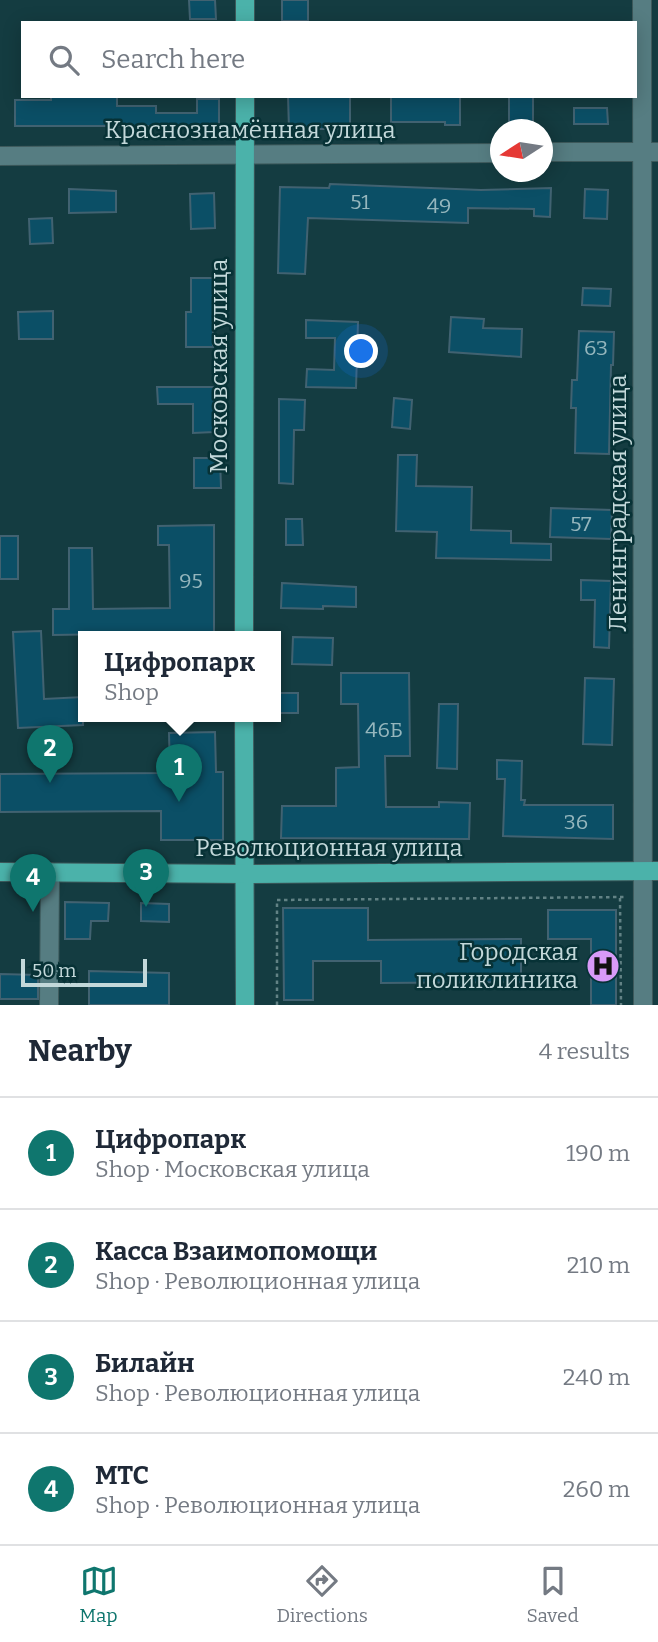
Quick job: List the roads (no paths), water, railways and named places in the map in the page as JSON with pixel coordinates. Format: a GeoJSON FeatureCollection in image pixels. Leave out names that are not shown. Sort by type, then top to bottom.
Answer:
{"type":"FeatureCollection","features":[{"type":"Feature","properties":{"kind":"main road"},"geometry":{"type":"LineString","coordinates":[[245,0],[245,21]]}},
{"type":"Feature","properties":{"kind":"main road","name":"Московская улица"},"geometry":{"type":"LineString","coordinates":[[244,631],[245,98]]}},
{"type":"Feature","properties":{"kind":"main road"},"geometry":{"type":"LineString","coordinates":[[244,722],[245,1005]]}},
{"type":"Feature","properties":{"kind":"main road","name":"Революционная улица"},"geometry":{"type":"LineString","coordinates":[[0,872],[245,874],[650,871]]}},
{"type":"Feature","properties":{"kind":"street","name":"Ленинградская улица"},"geometry":{"type":"LineString","coordinates":[[642,0],[650,152],[650,871],[643,897],[643,1005]]}},
{"type":"Feature","properties":{"kind":"street"},"geometry":{"type":"LineString","coordinates":[[553,152],[650,152]]}},
{"type":"Feature","properties":{"kind":"street","name":"Краснознамённая улица"},"geometry":{"type":"LineString","coordinates":[[0,156],[490,153]]}},
{"type":"Feature","properties":{"kind":"street"},"geometry":{"type":"LineString","coordinates":[[49,1005],[50,872]]}},
{"type":"Feature","properties":{"kind":"place","name":"Касса Взаимопомощи"},"geometry":{"type":"Point","coordinates":[50,783]}},
{"type":"Feature","properties":{"kind":"place","name":"Цифропарк"},"geometry":{"type":"Point","coordinates":[179,802]}},
{"type":"Feature","properties":{"kind":"place","name":"Билайн"},"geometry":{"type":"Point","coordinates":[146,907]}},
{"type":"Feature","properties":{"kind":"place","name":"МТС"},"geometry":{"type":"Point","coordinates":[33,912]}},
{"type":"Feature","properties":{"kind":"place","name":"Городская поликлиника"},"geometry":{"type":"Point","coordinates":[603,966]}}]}
